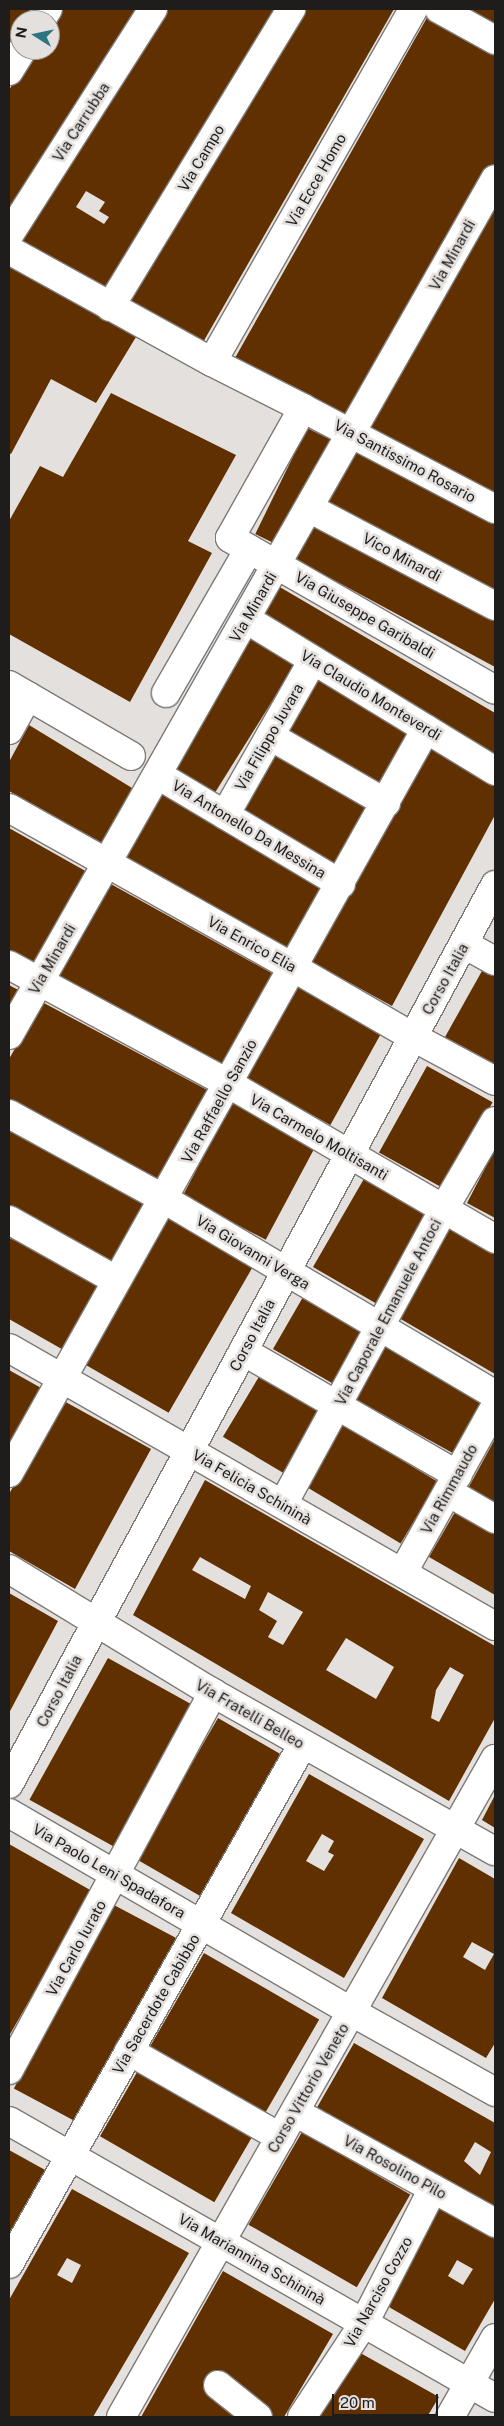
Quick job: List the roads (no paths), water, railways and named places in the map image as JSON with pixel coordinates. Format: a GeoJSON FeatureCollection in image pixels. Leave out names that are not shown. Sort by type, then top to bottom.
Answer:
{"type":"FeatureCollection","features":[{"type":"Feature","properties":{"kind":"street","name":"Via Carrubba"},"geometry":{"type":"LineString","coordinates":[[9,235],[154,9]]}},
{"type":"Feature","properties":{"kind":"street","name":"Via Campo"},"geometry":{"type":"LineString","coordinates":[[110,307],[291,9]]}},
{"type":"Feature","properties":{"kind":"street","name":"Via Ecce Homo"},"geometry":{"type":"LineString","coordinates":[[215,357],[413,9]]}},
{"type":"Feature","properties":{"kind":"street"},"geometry":{"type":"LineString","coordinates":[[439,9],[495,40]]}},
{"type":"Feature","properties":{"kind":"street"},"geometry":{"type":"LineString","coordinates":[[9,71],[16,60]]}},
{"type":"Feature","properties":{"kind":"street","name":"Via Minardi"},"geometry":{"type":"LineString","coordinates":[[9,1035],[352,434],[495,179]]}},
{"type":"Feature","properties":{"kind":"street"},"geometry":{"type":"LineString","coordinates":[[9,250],[110,307]]}},
{"type":"Feature","properties":{"kind":"street","name":"Via Santissimo Rosario"},"geometry":{"type":"LineString","coordinates":[[110,307],[143,325],[215,357],[308,411],[495,509]]}},
{"type":"Feature","properties":{"kind":"street"},"geometry":{"type":"LineString","coordinates":[[166,693],[242,544],[230,538],[308,411]]}},
{"type":"Feature","properties":{"kind":"street","name":"Vico Minardi"},"geometry":{"type":"LineString","coordinates":[[309,508],[495,606]]}},
{"type":"Feature","properties":{"kind":"street","name":"Via Giuseppe Garibaldi"},"geometry":{"type":"LineString","coordinates":[[242,544],[495,690]]}},
{"type":"Feature","properties":{"kind":"street","name":"Via Claudio Monteverdi"},"geometry":{"type":"LineString","coordinates":[[246,619],[495,771]]}},
{"type":"Feature","properties":{"kind":"street","name":"Via Filippo Juvara"},"geometry":{"type":"LineString","coordinates":[[225,815],[313,660]]}},
{"type":"Feature","properties":{"kind":"street"},"geometry":{"type":"LineString","coordinates":[[15,707],[131,756]]}},
{"type":"Feature","properties":{"kind":"street","name":"Via Raffaello Sanzio"},"geometry":{"type":"LineString","coordinates":[[9,1472],[60,1377],[229,1084],[426,729]]}},
{"type":"Feature","properties":{"kind":"street"},"geometry":{"type":"LineString","coordinates":[[270,736],[386,803]]}},
{"type":"Feature","properties":{"kind":"street","name":"Via Antonello Da Messina"},"geometry":{"type":"LineString","coordinates":[[158,775],[341,884]]}},
{"type":"Feature","properties":{"kind":"street","name":"Via Enrico Elia"},"geometry":{"type":"LineString","coordinates":[[9,808],[413,1037],[495,1081]]}},
{"type":"Feature","properties":{"kind":"street","name":"Corso Italia"},"geometry":{"type":"LineString","coordinates":[[9,1784],[495,885]]}},
{"type":"Feature","properties":{"kind":"street"},"geometry":{"type":"LineString","coordinates":[[464,944],[495,961]]}},
{"type":"Feature","properties":{"kind":"street","name":"Via Carmelo Moltisanti"},"geometry":{"type":"LineString","coordinates":[[9,965],[229,1084],[495,1239]]}},
{"type":"Feature","properties":{"kind":"street","name":"Via Giovanni Verga"},"geometry":{"type":"LineString","coordinates":[[9,1114],[164,1199],[495,1395]]}},
{"type":"Feature","properties":{"kind":"street","name":"Via Caporale Emanuele Antoci"},"geometry":{"type":"LineString","coordinates":[[283,1504],[443,1210],[495,1121]]}},
{"type":"Feature","properties":{"kind":"street"},"geometry":{"type":"LineString","coordinates":[[9,1220],[116,1280]]}},
{"type":"Feature","properties":{"kind":"street","name":"Via Felicia Schininà"},"geometry":{"type":"LineString","coordinates":[[9,1348],[495,1626]]}},
{"type":"Feature","properties":{"kind":"street"},"geometry":{"type":"LineString","coordinates":[[243,1351],[338,1406],[453,1484],[495,1519]]}},
{"type":"Feature","properties":{"kind":"street","name":"Via Rimmaudo"},"geometry":{"type":"LineString","coordinates":[[403,1572],[495,1407]]}},
{"type":"Feature","properties":{"kind":"street","name":"Via Fratelli Belleo"},"geometry":{"type":"LineString","coordinates":[[9,1569],[213,1693],[495,1851]]}},
{"type":"Feature","properties":{"kind":"street","name":"Via Carlo Iurato"},"geometry":{"type":"LineString","coordinates":[[9,2070],[213,1693]]}},
{"type":"Feature","properties":{"kind":"street","name":"Via Sacerdote Cabibbo"},"geometry":{"type":"LineString","coordinates":[[9,2264],[303,1744]]}},
{"type":"Feature","properties":{"kind":"street","name":"Corso Vittorio Veneto"},"geometry":{"type":"LineString","coordinates":[[121,2417],[495,1759]]}},
{"type":"Feature","properties":{"kind":"street","name":"Via Paolo Leni Spadafora"},"geometry":{"type":"LineString","coordinates":[[9,1813],[352,2012],[493,2084]]}},
{"type":"Feature","properties":{"kind":"street"},"geometry":{"type":"LineString","coordinates":[[129,2051],[280,2137]]}},
{"type":"Feature","properties":{"kind":"street","name":"Via Rosolino Pilo"},"geometry":{"type":"LineString","coordinates":[[295,2112],[495,2223]]}},
{"type":"Feature","properties":{"kind":"street","name":"Via Mariannina Schininà"},"geometry":{"type":"LineString","coordinates":[[9,2121],[495,2398]]}},
{"type":"Feature","properties":{"kind":"street","name":"Via Narciso Cozzo"},"geometry":{"type":"LineString","coordinates":[[302,2417],[364,2323],[434,2189]]}},
{"type":"Feature","properties":{"kind":"street"},"geometry":{"type":"LineString","coordinates":[[450,2417],[495,2338]]}},
{"type":"Feature","properties":{"kind":"street"},"geometry":{"type":"LineString","coordinates":[[218,2385],[258,2417]]}}]}
